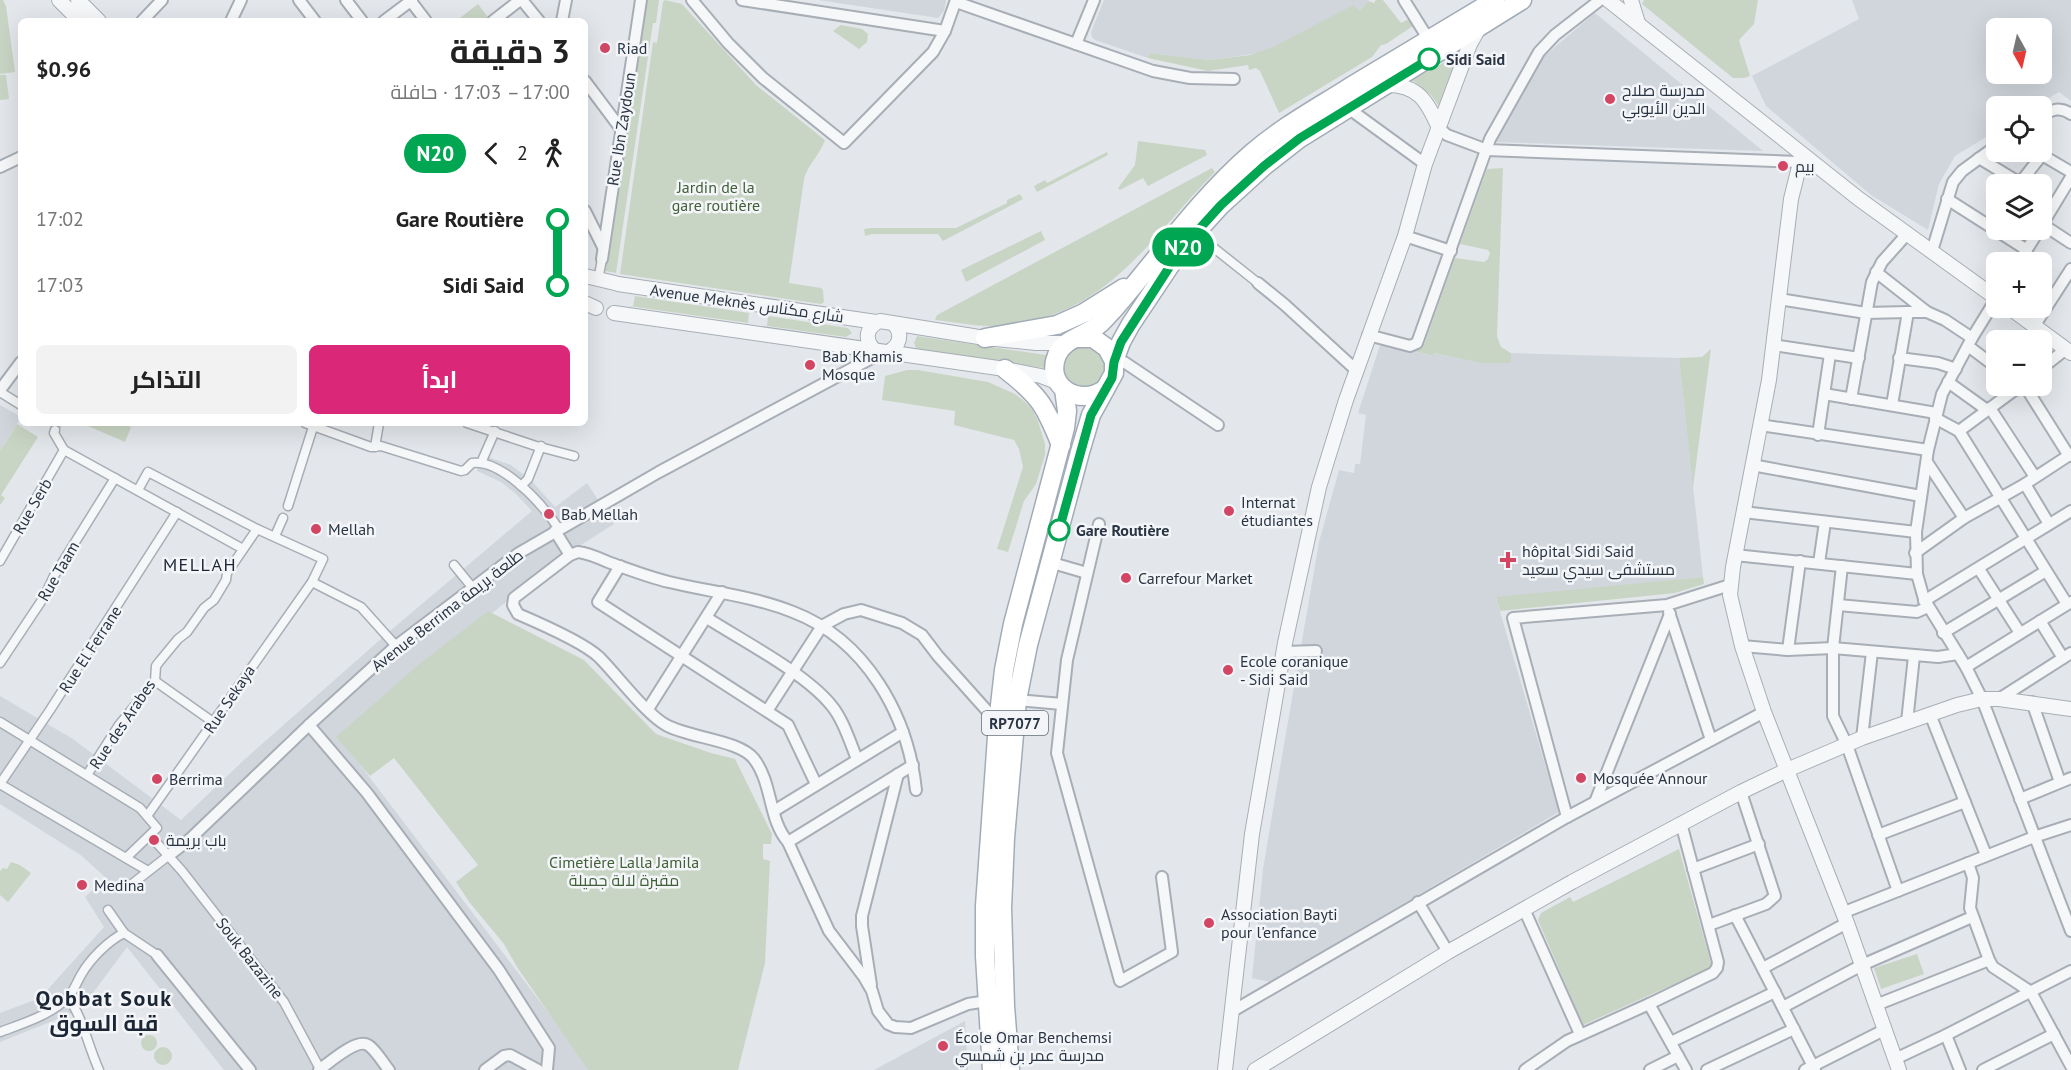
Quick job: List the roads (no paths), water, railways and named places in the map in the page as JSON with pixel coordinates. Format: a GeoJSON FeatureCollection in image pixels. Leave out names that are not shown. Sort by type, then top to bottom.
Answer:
{"type":"FeatureCollection","features":[{"type":"Feature","properties":{"kind":"main road"},"geometry":{"type":"LineString","coordinates":[[1072,341],[1097,326],[1112,312],[1210,194],[1266,141],[1316,108],[1495,0]]}},
{"type":"Feature","properties":{"kind":"main road","name":"RP7077"},"geometry":{"type":"LineString","coordinates":[[1010,1070],[1005,1006],[1002,908],[1005,838],[1017,700],[1049,562],[1088,424],[1112,378],[1114,362],[1121,342],[1165,271],[1195,233],[1221,205],[1264,166],[1300,138],[1522,0]]}},
{"type":"Feature","properties":{"kind":"main road"},"geometry":{"type":"LineString","coordinates":[[986,338],[1057,325],[1084,313],[1140,277]]}},
{"type":"Feature","properties":{"kind":"main road"},"geometry":{"type":"LineString","coordinates":[[1072,341],[1093,338],[1107,348],[1114,362]]}},
{"type":"Feature","properties":{"kind":"main road","name":"RP7077"},"geometry":{"type":"LineString","coordinates":[[992,1070],[987,1001],[985,906],[998,723],[1004,670],[1013,624],[1035,535],[1061,445],[1066,411],[1061,386],[1055,372],[1055,364],[1059,351],[1072,341]]}},
{"type":"Feature","properties":{"kind":"main road"},"geometry":{"type":"LineString","coordinates":[[1005,369],[1031,389],[1041,401],[1061,445]]}},
{"type":"Feature","properties":{"kind":"main road"},"geometry":{"type":"LineString","coordinates":[[1061,386],[1074,395],[1086,397],[1094,396],[1105,389]]}},
{"type":"Feature","properties":{"kind":"street"},"geometry":{"type":"LineString","coordinates":[[59,0],[78,18]]}},
{"type":"Feature","properties":{"kind":"street"},"geometry":{"type":"LineString","coordinates":[[78,0],[96,18]]}},
{"type":"Feature","properties":{"kind":"street"},"geometry":{"type":"LineString","coordinates":[[145,18],[162,0]]}},
{"type":"Feature","properties":{"kind":"street"},"geometry":{"type":"LineString","coordinates":[[232,18],[241,0]]}},
{"type":"Feature","properties":{"kind":"street"},"geometry":{"type":"LineString","coordinates":[[299,0],[313,18]]}},
{"type":"Feature","properties":{"kind":"street"},"geometry":{"type":"LineString","coordinates":[[346,0],[360,18]]}},
{"type":"Feature","properties":{"kind":"street"},"geometry":{"type":"LineString","coordinates":[[388,18],[411,0],[424,18]]}},
{"type":"Feature","properties":{"kind":"street"},"geometry":{"type":"LineString","coordinates":[[497,18],[521,0],[536,18]]}},
{"type":"Feature","properties":{"kind":"street"},"geometry":{"type":"LineString","coordinates":[[563,18],[566,0]]}},
{"type":"Feature","properties":{"kind":"street","name":"Rue Ibn Zaydoun"},"geometry":{"type":"LineString","coordinates":[[602,259],[641,0]]}},
{"type":"Feature","properties":{"kind":"street"},"geometry":{"type":"LineString","coordinates":[[692,0],[728,43],[763,78],[844,143],[933,52],[945,31],[956,1],[1130,63],[1172,75],[1190,78],[1234,79]]}},
{"type":"Feature","properties":{"kind":"street"},"geometry":{"type":"LineString","coordinates":[[742,0],[945,31]]}},
{"type":"Feature","properties":{"kind":"street"},"geometry":{"type":"LineString","coordinates":[[1076,44],[1094,0]]}},
{"type":"Feature","properties":{"kind":"street"},"geometry":{"type":"LineString","coordinates":[[1404,0],[1429,40]]}},
{"type":"Feature","properties":{"kind":"street"},"geometry":{"type":"LineString","coordinates":[[1368,335],[1410,346],[1417,343],[1490,138],[1539,52],[1555,35],[1600,0]]}},
{"type":"Feature","properties":{"kind":"street"},"geometry":{"type":"LineString","coordinates":[[1608,0],[1800,158],[1986,292]]}},
{"type":"Feature","properties":{"kind":"street"},"geometry":{"type":"LineString","coordinates":[[1630,0],[1638,23]]}},
{"type":"Feature","properties":{"kind":"street"},"geometry":{"type":"LineString","coordinates":[[1225,1070],[1252,834],[1284,652],[1319,487],[1356,370],[1405,236],[1425,164],[1470,44],[1479,27]]}},
{"type":"Feature","properties":{"kind":"street"},"geometry":{"type":"LineString","coordinates":[[1385,85],[1399,84],[1417,93],[1432,111],[1439,128],[1447,135],[1487,150],[1800,158]]}},
{"type":"Feature","properties":{"kind":"street"},"geometry":{"type":"LineString","coordinates":[[588,85],[621,129]]}},
{"type":"Feature","properties":{"kind":"street"},"geometry":{"type":"LineString","coordinates":[[1348,108],[1425,164]]}},
{"type":"Feature","properties":{"kind":"street"},"geometry":{"type":"LineString","coordinates":[[2052,111],[2059,108],[2071,114]]}},
{"type":"Feature","properties":{"kind":"street"},"geometry":{"type":"LineString","coordinates":[[1932,251],[1953,182],[1962,171],[1986,153]]}},
{"type":"Feature","properties":{"kind":"street"},"geometry":{"type":"LineString","coordinates":[[2028,174],[2042,155],[2071,172]]}},
{"type":"Feature","properties":{"kind":"street"},"geometry":{"type":"LineString","coordinates":[[0,166],[18,158]]}},
{"type":"Feature","properties":{"kind":"street"},"geometry":{"type":"LineString","coordinates":[[1800,158],[1791,199],[1773,345],[1760,425],[1730,585],[1732,605],[1742,646],[1764,712],[1862,965],[1897,1064],[1946,1035],[2071,971]]}},
{"type":"Feature","properties":{"kind":"street"},"geometry":{"type":"LineString","coordinates":[[1979,158],[2004,174]]}},
{"type":"Feature","properties":{"kind":"street"},"geometry":{"type":"LineString","coordinates":[[2052,208],[2071,177]]}},
{"type":"Feature","properties":{"kind":"street"},"geometry":{"type":"LineString","coordinates":[[1947,199],[1986,218]]}},
{"type":"Feature","properties":{"kind":"street"},"geometry":{"type":"LineString","coordinates":[[588,217],[604,247]]}},
{"type":"Feature","properties":{"kind":"street"},"geometry":{"type":"LineString","coordinates":[[2052,231],[2071,243]]}},
{"type":"Feature","properties":{"kind":"street"},"geometry":{"type":"LineString","coordinates":[[1195,233],[1285,305],[1356,370]]}},
{"type":"Feature","properties":{"kind":"street"},"geometry":{"type":"LineString","coordinates":[[1851,399],[1869,293],[1876,272],[1906,234]]}},
{"type":"Feature","properties":{"kind":"street"},"geometry":{"type":"LineString","coordinates":[[1405,236],[1451,251]]}},
{"type":"Feature","properties":{"kind":"street"},"geometry":{"type":"LineString","coordinates":[[2015,240],[2027,250],[2033,240]]}},
{"type":"Feature","properties":{"kind":"street"},"geometry":{"type":"LineString","coordinates":[[590,278],[602,259]]}},
{"type":"Feature","properties":{"kind":"street"},"geometry":{"type":"LineString","coordinates":[[2035,326],[2071,269]]}},
{"type":"Feature","properties":{"kind":"street"},"geometry":{"type":"LineString","coordinates":[[1876,272],[1927,312],[1945,320],[1986,357]]}},
{"type":"Feature","properties":{"kind":"street","name":"Avenue Meknès شارع مكناس"},"geometry":{"type":"LineString","coordinates":[[590,278],[876,322]]}},
{"type":"Feature","properties":{"kind":"street"},"geometry":{"type":"LineString","coordinates":[[1779,299],[1866,313],[1927,312]]}},
{"type":"Feature","properties":{"kind":"street"},"geometry":{"type":"LineString","coordinates":[[1892,405],[1908,312]]}},
{"type":"Feature","properties":{"kind":"street","name":"Avenue Meknès شارع مكناس"},"geometry":{"type":"LineString","coordinates":[[614,313],[1005,369],[1041,376],[1061,386]]}},
{"type":"Feature","properties":{"kind":"street"},"geometry":{"type":"LineString","coordinates":[[1986,316],[1948,382],[1935,416],[1916,532],[1917,574],[1926,604],[1958,654],[1982,699],[2071,931]]}},
{"type":"Feature","properties":{"kind":"street"},"geometry":{"type":"LineString","coordinates":[[2024,318],[2069,351],[2052,362]]}},
{"type":"Feature","properties":{"kind":"street"},"geometry":{"type":"LineString","coordinates":[[894,324],[899,332],[899,342],[881,351],[870,345],[867,337],[871,326],[876,322],[888,321],[894,324],[986,338],[1036,343],[1072,341]]}},
{"type":"Feature","properties":{"kind":"street"},"geometry":{"type":"LineString","coordinates":[[1773,345],[1859,358]]}},
{"type":"Feature","properties":{"kind":"street","name":"Avenue Berrima طلعة بريمة"},"geometry":{"type":"LineString","coordinates":[[132,884],[190,839],[309,725],[396,646],[519,553],[669,466],[881,351]]}},
{"type":"Feature","properties":{"kind":"street"},"geometry":{"type":"LineString","coordinates":[[1818,435],[1830,354]]}},
{"type":"Feature","properties":{"kind":"street"},"geometry":{"type":"LineString","coordinates":[[1899,358],[1938,363],[1956,369]]}},
{"type":"Feature","properties":{"kind":"street"},"geometry":{"type":"LineString","coordinates":[[1114,362],[1124,362],[1218,425]]}},
{"type":"Feature","properties":{"kind":"street"},"geometry":{"type":"LineString","coordinates":[[18,366],[0,391],[18,403]]}},
{"type":"Feature","properties":{"kind":"street"},"geometry":{"type":"LineString","coordinates":[[1948,382],[1988,409],[2035,477]]}},
{"type":"Feature","properties":{"kind":"street"},"geometry":{"type":"LineString","coordinates":[[1824,394],[1892,405],[1935,416],[1959,431],[2046,571],[2069,603],[1966,668]]}},
{"type":"Feature","properties":{"kind":"street"},"geometry":{"type":"LineString","coordinates":[[1959,431],[2006,396]]}},
{"type":"Feature","properties":{"kind":"street"},"geometry":{"type":"LineString","coordinates":[[1915,553],[1964,518],[2000,499],[2070,455],[2032,396]]}},
{"type":"Feature","properties":{"kind":"street"},"geometry":{"type":"LineString","coordinates":[[1760,425],[1928,450]]}},
{"type":"Feature","properties":{"kind":"street"},"geometry":{"type":"LineString","coordinates":[[288,506],[309,426]]}},
{"type":"Feature","properties":{"kind":"street"},"geometry":{"type":"LineString","coordinates":[[312,426],[370,447],[381,446],[463,471],[472,463],[481,463],[503,473],[521,486],[549,514],[570,555]]}},
{"type":"Feature","properties":{"kind":"street"},"geometry":{"type":"LineString","coordinates":[[375,447],[379,426]]}},
{"type":"Feature","properties":{"kind":"street"},"geometry":{"type":"LineString","coordinates":[[478,426],[574,456]]}},
{"type":"Feature","properties":{"kind":"street"},"geometry":{"type":"LineString","coordinates":[[55,430],[54,433],[64,450],[243,549]]}},
{"type":"Feature","properties":{"kind":"street"},"geometry":{"type":"LineString","coordinates":[[481,463],[495,431]]}},
{"type":"Feature","properties":{"kind":"street"},"geometry":{"type":"LineString","coordinates":[[521,486],[528,479],[542,446]]}},
{"type":"Feature","properties":{"kind":"street","name":"Rue Serb"},"geometry":{"type":"LineString","coordinates":[[0,561],[64,450]]}},
{"type":"Feature","properties":{"kind":"street"},"geometry":{"type":"LineString","coordinates":[[1927,462],[1964,518]]}},
{"type":"Feature","properties":{"kind":"street"},"geometry":{"type":"LineString","coordinates":[[1752,465],[1922,496]]}},
{"type":"Feature","properties":{"kind":"street"},"geometry":{"type":"LineString","coordinates":[[138,490],[148,472],[257,529],[322,559],[312,582],[361,607],[396,646]]}},
{"type":"Feature","properties":{"kind":"street","name":"Rue Taam"},"geometry":{"type":"LineString","coordinates":[[0,663],[44,597],[54,576],[115,478]]}},
{"type":"Feature","properties":{"kind":"street"},"geometry":{"type":"LineString","coordinates":[[2025,484],[2049,524]]}},
{"type":"Feature","properties":{"kind":"street","name":"Rue El Ferrane"},"geometry":{"type":"LineString","coordinates":[[0,784],[177,512]]}},
{"type":"Feature","properties":{"kind":"street"},"geometry":{"type":"LineString","coordinates":[[1743,512],[1916,532]]}},
{"type":"Feature","properties":{"kind":"street"},"geometry":{"type":"LineString","coordinates":[[1838,605],[1917,612],[2049,524],[2069,515]]}},
{"type":"Feature","properties":{"kind":"street"},"geometry":{"type":"LineString","coordinates":[[275,536],[283,518]]}},
{"type":"Feature","properties":{"kind":"street"},"geometry":{"type":"LineString","coordinates":[[1819,563],[1825,522]]}},
{"type":"Feature","properties":{"kind":"street"},"geometry":{"type":"LineString","coordinates":[[1099,524],[1067,660],[1057,753],[1120,981],[1172,952],[1162,877]]}},
{"type":"Feature","properties":{"kind":"street","name":"Rue des Arabes"},"geometry":{"type":"LineString","coordinates":[[87,775],[119,725],[155,681],[156,666],[178,639],[187,632],[204,608],[214,600],[226,580],[227,573],[257,529]]}},
{"type":"Feature","properties":{"kind":"street"},"geometry":{"type":"LineString","coordinates":[[916,790],[913,765],[903,732],[888,699],[858,655],[844,641],[795,612],[751,598],[661,580],[583,552],[570,555],[517,595],[513,602],[514,609],[519,614],[596,655],[664,724],[681,732],[748,752],[761,770],[782,835],[788,842],[829,931],[864,977],[882,1018],[895,1028],[911,1028],[968,1004],[987,1001]]}},
{"type":"Feature","properties":{"kind":"street"},"geometry":{"type":"LineString","coordinates":[[1735,555],[1917,574]]}},
{"type":"Feature","properties":{"kind":"street"},"geometry":{"type":"LineString","coordinates":[[1788,650],[1800,561]]}},
{"type":"Feature","properties":{"kind":"street"},"geometry":{"type":"LineString","coordinates":[[1049,562],[1087,573]]}},
{"type":"Feature","properties":{"kind":"street"},"geometry":{"type":"LineString","coordinates":[[454,565],[472,587]]}},
{"type":"Feature","properties":{"kind":"street"},"geometry":{"type":"LineString","coordinates":[[620,566],[598,602],[788,725],[816,784]]}},
{"type":"Feature","properties":{"kind":"street"},"geometry":{"type":"LineString","coordinates":[[1842,566],[1833,648],[1833,716],[1847,745],[1898,891]]}},
{"type":"Feature","properties":{"kind":"street"},"geometry":{"type":"LineString","coordinates":[[1979,569],[2020,633]]}},
{"type":"Feature","properties":{"kind":"street"},"geometry":{"type":"LineString","coordinates":[[1943,633],[2046,571]]}},
{"type":"Feature","properties":{"kind":"street","name":"Rue Sekaya"},"geometry":{"type":"LineString","coordinates":[[147,816],[312,582]]}},
{"type":"Feature","properties":{"kind":"street"},"geometry":{"type":"LineString","coordinates":[[1567,817],[1513,618],[1668,610],[1730,585]]}},
{"type":"Feature","properties":{"kind":"street"},"geometry":{"type":"LineString","coordinates":[[648,709],[722,592]]}},
{"type":"Feature","properties":{"kind":"street"},"geometry":{"type":"LineString","coordinates":[[767,711],[822,626],[844,614],[861,610],[913,628],[922,635],[998,723]]}},
{"type":"Feature","properties":{"kind":"street"},"geometry":{"type":"LineString","coordinates":[[1668,610],[1712,740]]}},
{"type":"Feature","properties":{"kind":"street"},"geometry":{"type":"LineString","coordinates":[[1595,802],[1668,610]]}},
{"type":"Feature","properties":{"kind":"street"},"geometry":{"type":"LineString","coordinates":[[707,618],[816,689],[833,707],[857,759]]}},
{"type":"Feature","properties":{"kind":"street"},"geometry":{"type":"LineString","coordinates":[[1999,699],[2067,656],[2040,621]]}},
{"type":"Feature","properties":{"kind":"street"},"geometry":{"type":"LineString","coordinates":[[1742,646],[1788,650],[1833,648],[1938,657],[1958,654]]}},
{"type":"Feature","properties":{"kind":"street"},"geometry":{"type":"LineString","coordinates":[[1284,652],[1316,651]]}},
{"type":"Feature","properties":{"kind":"street"},"geometry":{"type":"LineString","coordinates":[[1863,738],[1872,652]]}},
{"type":"Feature","properties":{"kind":"street"},"geometry":{"type":"LineString","coordinates":[[1907,722],[1914,656]]}},
{"type":"Feature","properties":{"kind":"street"},"geometry":{"type":"LineString","coordinates":[[155,681],[213,722]]}},
{"type":"Feature","properties":{"kind":"street"},"geometry":{"type":"LineString","coordinates":[[1255,1070],[1448,952],[1524,909],[1741,792],[1787,770],[1863,738],[1957,705],[1982,699],[2032,702],[2071,709]]}},
{"type":"Feature","properties":{"kind":"street"},"geometry":{"type":"LineString","coordinates":[[1017,700],[1062,704]]}},
{"type":"Feature","properties":{"kind":"street"},"geometry":{"type":"LineString","coordinates":[[2020,799],[2066,780],[2032,702]]}},
{"type":"Feature","properties":{"kind":"street"},"geometry":{"type":"LineString","coordinates":[[1231,1012],[1567,817],[1764,712]]}},
{"type":"Feature","properties":{"kind":"street"},"geometry":{"type":"LineString","coordinates":[[1930,714],[1986,855]]}},
{"type":"Feature","properties":{"kind":"street"},"geometry":{"type":"LineString","coordinates":[[0,722],[140,808],[158,828],[153,838],[126,858]]}},
{"type":"Feature","properties":{"kind":"street"},"geometry":{"type":"LineString","coordinates":[[309,725],[367,793],[499,970],[549,1048],[547,1070]]}},
{"type":"Feature","properties":{"kind":"street"},"geometry":{"type":"LineString","coordinates":[[774,811],[903,732]]}},
{"type":"Feature","properties":{"kind":"street"},"geometry":{"type":"LineString","coordinates":[[788,842],[913,765]]}},
{"type":"Feature","properties":{"kind":"street"},"geometry":{"type":"LineString","coordinates":[[872,991],[862,916],[898,774]]}},
{"type":"Feature","properties":{"kind":"street"},"geometry":{"type":"LineString","coordinates":[[0,784],[148,871]]}},
{"type":"Feature","properties":{"kind":"street"},"geometry":{"type":"LineString","coordinates":[[1709,926],[1766,904],[1775,896],[1741,792]]}},
{"type":"Feature","properties":{"kind":"street"},"geometry":{"type":"LineString","coordinates":[[1878,835],[1965,802]]}},
{"type":"Feature","properties":{"kind":"street"},"geometry":{"type":"LineString","coordinates":[[1532,1068],[1567,1041],[1713,973],[1717,968],[1718,962],[1709,926],[1681,824]]}},
{"type":"Feature","properties":{"kind":"street"},"geometry":{"type":"LineString","coordinates":[[1763,968],[1844,918],[1898,891],[1986,855],[2071,825]]}},
{"type":"Feature","properties":{"kind":"street","name":"Souk Bazazine"},"geometry":{"type":"LineString","coordinates":[[153,838],[284,1002],[320,1070]]}},
{"type":"Feature","properties":{"kind":"street"},"geometry":{"type":"LineString","coordinates":[[1693,869],[1759,844]]}},
{"type":"Feature","properties":{"kind":"street"},"geometry":{"type":"LineString","coordinates":[[1968,863],[1973,878],[1970,908],[1989,960],[1993,967],[2031,992],[2071,1066]]}},
{"type":"Feature","properties":{"kind":"street"},"geometry":{"type":"LineString","coordinates":[[1418,902],[1448,952]]}},
{"type":"Feature","properties":{"kind":"street"},"geometry":{"type":"LineString","coordinates":[[1524,909],[1580,1034]]}},
{"type":"Feature","properties":{"kind":"street"},"geometry":{"type":"LineString","coordinates":[[108,910],[124,933],[157,955],[250,1070]]}},
{"type":"Feature","properties":{"kind":"street"},"geometry":{"type":"LineString","coordinates":[[1735,915],[1794,1029],[1811,1069],[1884,1030]]}},
{"type":"Feature","properties":{"kind":"street"},"geometry":{"type":"LineString","coordinates":[[1783,1007],[1862,965],[1972,917]]}},
{"type":"Feature","properties":{"kind":"street"},"geometry":{"type":"LineString","coordinates":[[0,1032],[33,1020],[68,997],[78,985],[80,976],[96,956],[113,939],[124,933]]}},
{"type":"Feature","properties":{"kind":"street"},"geometry":{"type":"LineString","coordinates":[[1876,1005],[1989,960]]}},
{"type":"Feature","properties":{"kind":"street"},"geometry":{"type":"LineString","coordinates":[[1671,1042],[1775,992]]}},
{"type":"Feature","properties":{"kind":"street"},"geometry":{"type":"LineString","coordinates":[[68,997],[75,1007],[89,1049],[99,1070]]}},
{"type":"Feature","properties":{"kind":"street"},"geometry":{"type":"LineString","coordinates":[[1649,1004],[1686,1070]]}},
{"type":"Feature","properties":{"kind":"street"},"geometry":{"type":"LineString","coordinates":[[1707,1070],[1794,1029]]}},
{"type":"Feature","properties":{"kind":"street"},"geometry":{"type":"LineString","coordinates":[[1983,1070],[2054,1034]]}},
{"type":"Feature","properties":{"kind":"street"},"geometry":{"type":"LineString","coordinates":[[1946,1035],[1960,1070]]}},
{"type":"Feature","properties":{"kind":"street"},"geometry":{"type":"LineString","coordinates":[[320,1070],[360,1043],[368,1045],[389,1070]]}},
{"type":"Feature","properties":{"kind":"street"},"geometry":{"type":"LineString","coordinates":[[485,1070],[504,1056],[510,1055],[538,1070]]}},
{"type":"Feature","properties":{"kind":"street"},"geometry":{"type":"LineString","coordinates":[[1650,1070],[1678,1056]]}},
{"type":"Feature","properties":{"kind":"tunnel"},"geometry":{"type":"LineString","coordinates":[[55,430],[57,426]]}},
{"type":"Feature","properties":{"kind":"place","name":"Riad"},"geometry":{"type":"Point","coordinates":[605,48]}},
{"type":"Feature","properties":{"kind":"place","name":"Sidi Said"},"geometry":{"type":"Point","coordinates":[1429,59]}},
{"type":"Feature","properties":{"kind":"place","name":"مدرسة صلاح الدين الأيوبي"},"geometry":{"type":"Point","coordinates":[1610,99]}},
{"type":"Feature","properties":{"kind":"place","name":"بيم"},"geometry":{"type":"Point","coordinates":[1783,166]}},
{"type":"Feature","properties":{"kind":"place","name":"Bab Khamis Mosque"},"geometry":{"type":"Point","coordinates":[810,365]}},
{"type":"Feature","properties":{"kind":"place","name":"Internat étudiantes"},"geometry":{"type":"Point","coordinates":[1229,511]}},
{"type":"Feature","properties":{"kind":"place","name":"Bab Mellah"},"geometry":{"type":"Point","coordinates":[549,514]}},
{"type":"Feature","properties":{"kind":"place","name":"Mellah"},"geometry":{"type":"Point","coordinates":[316,529]}},
{"type":"Feature","properties":{"kind":"place","name":"Gare Routière"},"geometry":{"type":"Point","coordinates":[1059,530]}},
{"type":"Feature","properties":{"kind":"place","name":"hôpital Sidi Said مستشفى سيدي سعيد"},"geometry":{"type":"Point","coordinates":[1508,560]}},
{"type":"Feature","properties":{"kind":"place","name":"Carrefour Market"},"geometry":{"type":"Point","coordinates":[1126,578]}},
{"type":"Feature","properties":{"kind":"place","name":"Ecole coranique - Sidi Said"},"geometry":{"type":"Point","coordinates":[1228,670]}},
{"type":"Feature","properties":{"kind":"place","name":"Mosquée Annour"},"geometry":{"type":"Point","coordinates":[1581,778]}},
{"type":"Feature","properties":{"kind":"place","name":"Berrima"},"geometry":{"type":"Point","coordinates":[157,779]}},
{"type":"Feature","properties":{"kind":"place","name":"باب بريمة"},"geometry":{"type":"Point","coordinates":[154,840]}},
{"type":"Feature","properties":{"kind":"place","name":"Medina"},"geometry":{"type":"Point","coordinates":[82,885]}},
{"type":"Feature","properties":{"kind":"place","name":"Association Bayti pour l'enfance"},"geometry":{"type":"Point","coordinates":[1209,923]}},
{"type":"Feature","properties":{"kind":"place","name":"École Omar Benchemsi مدرسة عمر بن شمسي"},"geometry":{"type":"Point","coordinates":[943,1046]}},
{"type":"Feature","properties":{"kind":"district","name":"MELLAH"},"geometry":{"type":"Point","coordinates":[200,564]}},
{"type":"Feature","properties":{"kind":"district","name":"Qobbat Souk قبة السوق"},"geometry":{"type":"Point","coordinates":[104,1010]}},
{"type":"Feature","properties":{"kind":"park label","name":"Jardin de la gare routière"},"geometry":{"type":"Point","coordinates":[716,196]}},
{"type":"Feature","properties":{"kind":"park label","name":"Cimetière Lalla Jamila مقبرة لالة جميلة"},"geometry":{"type":"Point","coordinates":[624,871]}}]}
